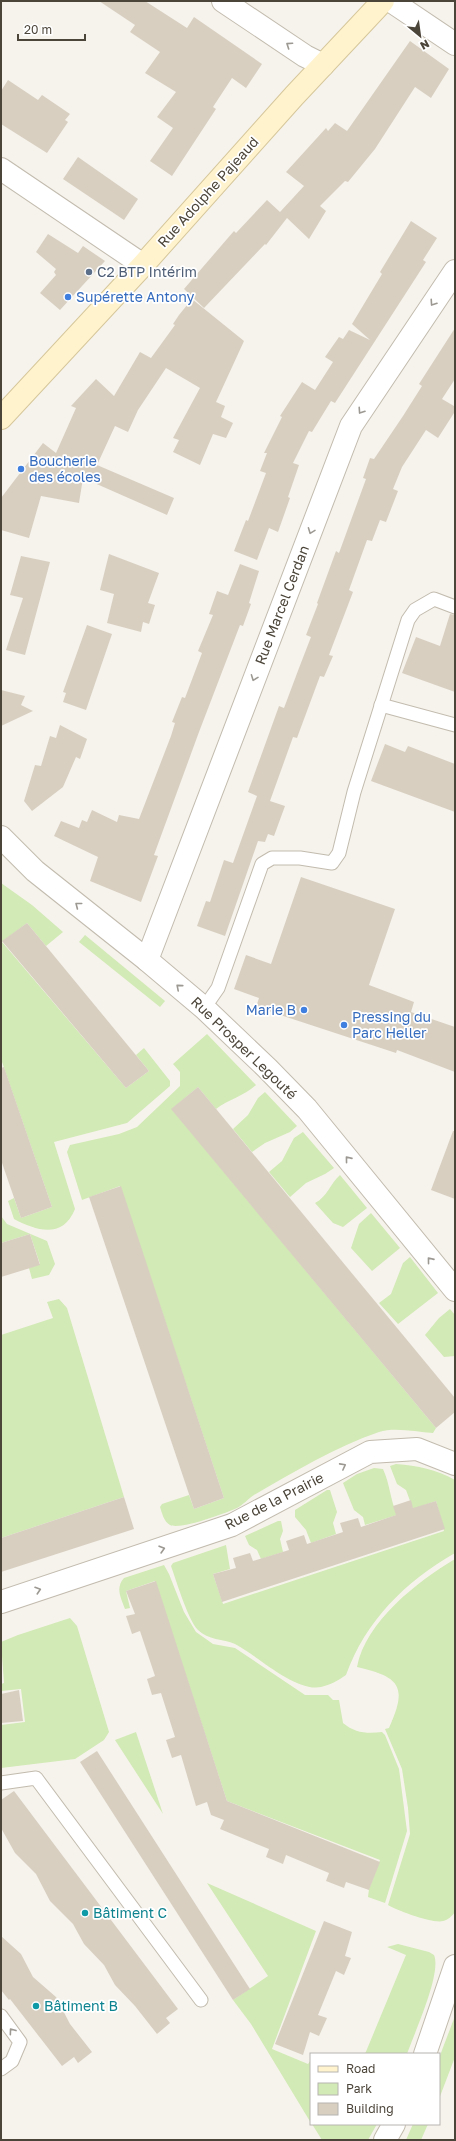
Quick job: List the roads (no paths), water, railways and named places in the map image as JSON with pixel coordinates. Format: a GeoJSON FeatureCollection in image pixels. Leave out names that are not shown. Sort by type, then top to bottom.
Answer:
{"type":"FeatureCollection","features":[{"type":"Feature","properties":{"kind":"main road","name":"Rue Adolphe Pajeaud"},"geometry":{"type":"LineString","coordinates":[[1,418],[143,265],[323,65],[383,1]]}},
{"type":"Feature","properties":{"kind":"street"},"geometry":{"type":"LineString","coordinates":[[223,1],[305,56],[323,65]]}},
{"type":"Feature","properties":{"kind":"street"},"geometry":{"type":"LineString","coordinates":[[391,1],[455,44]]}},
{"type":"Feature","properties":{"kind":"street"},"geometry":{"type":"LineString","coordinates":[[1,169],[143,265]]}},
{"type":"Feature","properties":{"kind":"street","name":"Rue Marcel Cerdan"},"geometry":{"type":"LineString","coordinates":[[147,960],[350,426],[455,271]]}},
{"type":"Feature","properties":{"kind":"street","name":"Rue Prosper Legouté"},"geometry":{"type":"LineString","coordinates":[[1,837],[35,871],[147,960],[204,1008],[307,1109],[455,1290]]}},
{"type":"Feature","properties":{"kind":"street","name":"Rue de la Prairie"},"geometry":{"type":"LineString","coordinates":[[1,1602],[232,1525],[370,1452],[417,1449],[447,1459],[455,1464]]}},
{"type":"Feature","properties":{"kind":"street"},"geometry":{"type":"LineString","coordinates":[[424,2053],[455,1966]]}},
{"type":"Feature","properties":{"kind":"street"},"geometry":{"type":"LineString","coordinates":[[385,2140],[393,2125]]}},
{"type":"Feature","properties":{"kind":"lane"},"geometry":{"type":"LineString","coordinates":[[204,1008],[218,988],[262,864],[272,858],[300,858],[332,862],[339,853],[354,792],[408,620],[415,610],[434,600],[455,607]]}},
{"type":"Feature","properties":{"kind":"lane"},"geometry":{"type":"LineString","coordinates":[[381,706],[455,726]]}},
{"type":"Feature","properties":{"kind":"lane"},"geometry":{"type":"LineString","coordinates":[[1,1783],[36,1778],[201,2000]]}},
{"type":"Feature","properties":{"kind":"lane"},"geometry":{"type":"LineString","coordinates":[[1,2016],[20,2042],[12,2061],[1,2069]]}},
{"type":"Feature","properties":{"kind":"place","name":"C2 BTP Intérim"},"geometry":{"type":"Point","coordinates":[89,272]}},
{"type":"Feature","properties":{"kind":"place","name":"Supérette Antony"},"geometry":{"type":"Point","coordinates":[68,297]}},
{"type":"Feature","properties":{"kind":"place","name":"Boucherie des écoles"},"geometry":{"type":"Point","coordinates":[21,469]}},
{"type":"Feature","properties":{"kind":"place","name":"Marie B"},"geometry":{"type":"Point","coordinates":[304,1010]}},
{"type":"Feature","properties":{"kind":"place","name":"Pressing du Parc Heller"},"geometry":{"type":"Point","coordinates":[344,1025]}},
{"type":"Feature","properties":{"kind":"place","name":"Bâtiment C"},"geometry":{"type":"Point","coordinates":[85,1913]}},
{"type":"Feature","properties":{"kind":"place","name":"Bâtiment B"},"geometry":{"type":"Point","coordinates":[36,2006]}}]}
